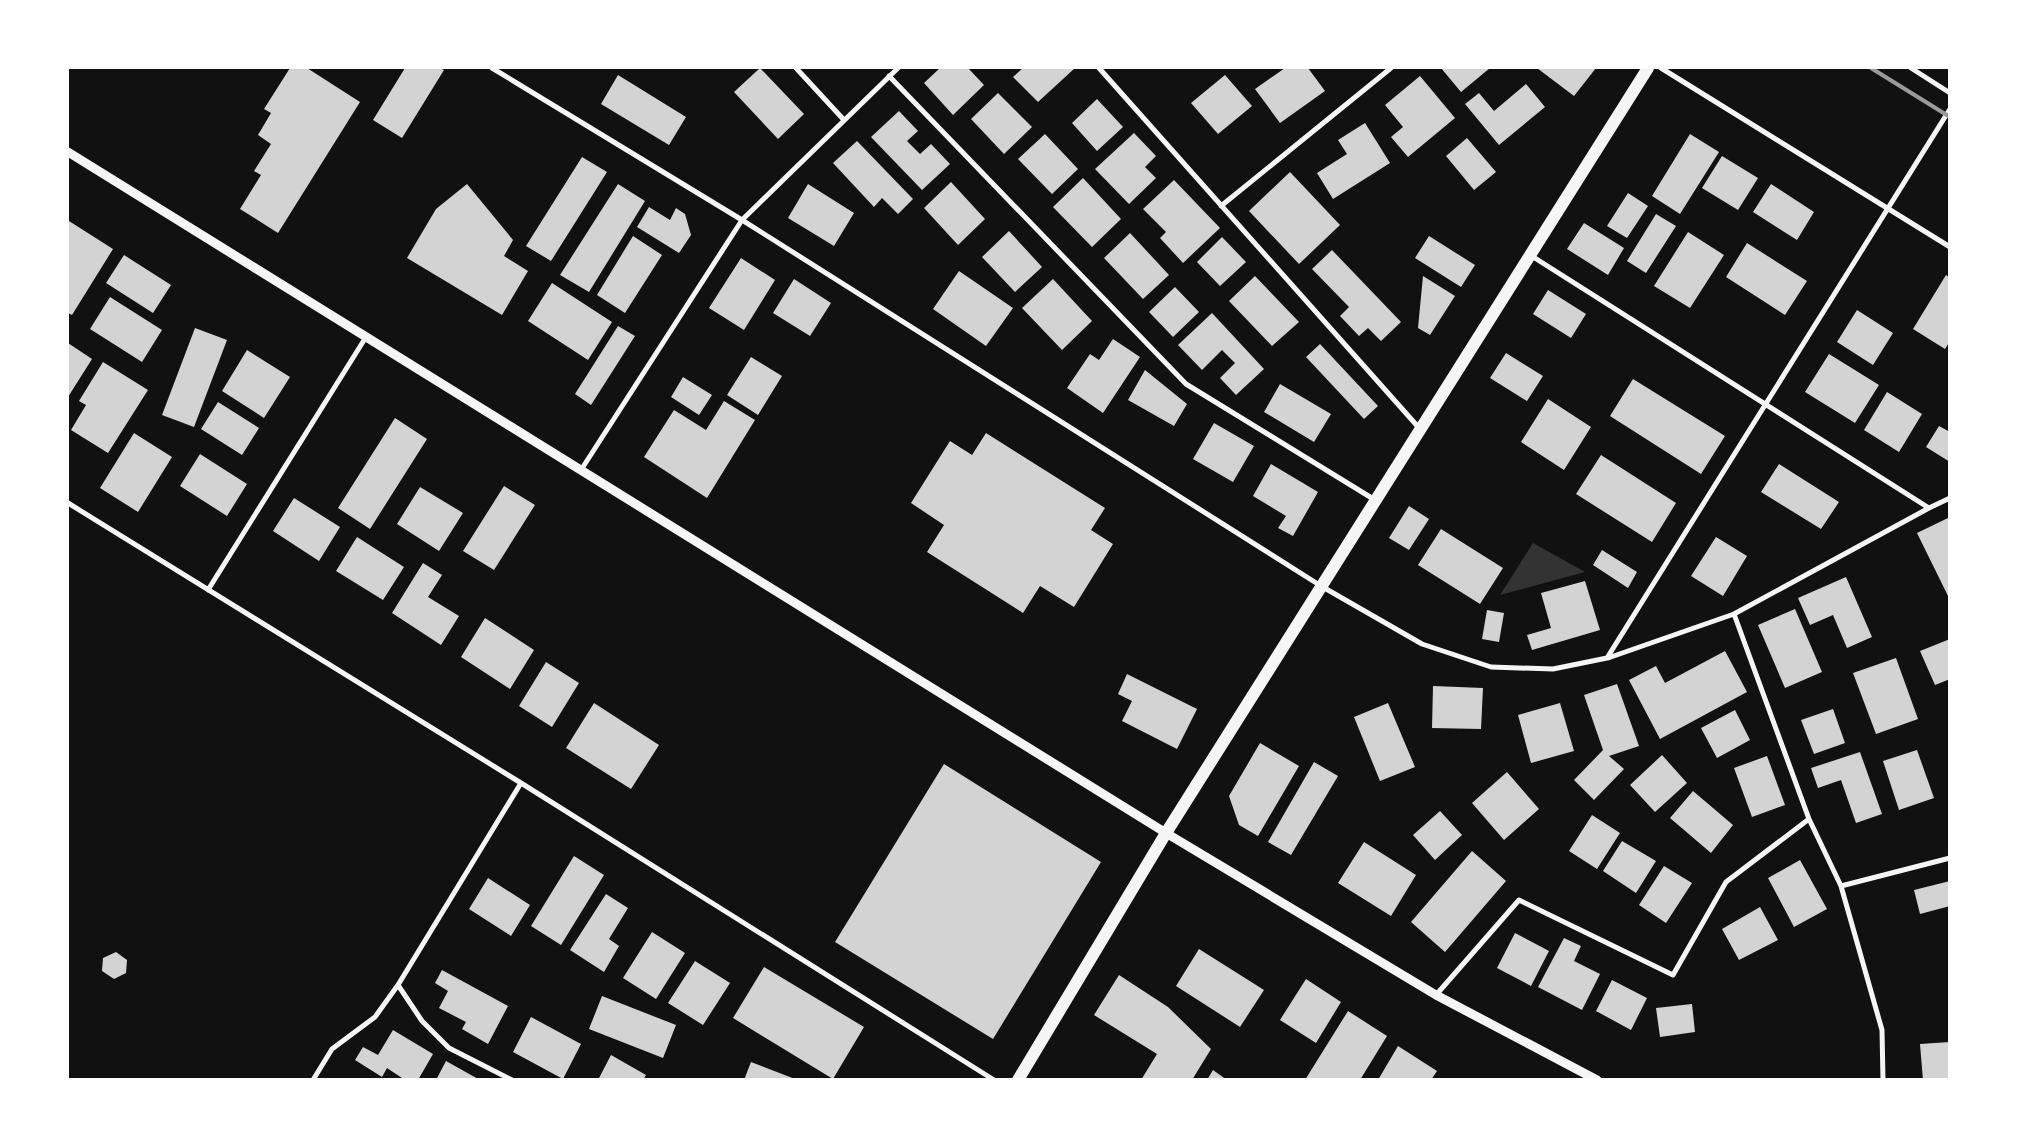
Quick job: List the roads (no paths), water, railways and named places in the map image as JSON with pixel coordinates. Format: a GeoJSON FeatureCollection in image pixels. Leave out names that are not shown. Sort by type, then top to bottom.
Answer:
{"type":"FeatureCollection","features":[{"type":"Feature","properties":{"kind":"main road"},"geometry":{"type":"LineString","coordinates":[[1018,1080],[1166,833],[1648,68]]}},
{"type":"Feature","properties":{"kind":"street"},"geometry":{"type":"LineString","coordinates":[[492,68],[742,220],[1321,586],[1422,644],[1491,667],[1553,669],[1607,658],[1734,614],[1950,498]]}},
{"type":"Feature","properties":{"kind":"street"},"geometry":{"type":"LineString","coordinates":[[796,68],[844,120]]}},
{"type":"Feature","properties":{"kind":"street"},"geometry":{"type":"LineString","coordinates":[[580,470],[742,220],[898,68]]}},
{"type":"Feature","properties":{"kind":"street"},"geometry":{"type":"LineString","coordinates":[[1099,68],[1420,430]]}},
{"type":"Feature","properties":{"kind":"street"},"geometry":{"type":"LineString","coordinates":[[1221,206],[1390,68]]}},
{"type":"Feature","properties":{"kind":"street"},"geometry":{"type":"LineString","coordinates":[[1661,68],[1950,247]]}},
{"type":"Feature","properties":{"kind":"street"},"geometry":{"type":"LineString","coordinates":[[1911,68],[1950,93]]}},
{"type":"Feature","properties":{"kind":"street"},"geometry":{"type":"LineString","coordinates":[[890,76],[1186,384],[1376,500]]}},
{"type":"Feature","properties":{"kind":"street"},"geometry":{"type":"LineString","coordinates":[[1607,658],[1950,109]]}},
{"type":"Feature","properties":{"kind":"street"},"geometry":{"type":"LineString","coordinates":[[68,152],[1166,833],[1436,996],[1597,1080]]}},
{"type":"Feature","properties":{"kind":"street"},"geometry":{"type":"LineString","coordinates":[[1530,255],[1929,508]]}},
{"type":"Feature","properties":{"kind":"street"},"geometry":{"type":"LineString","coordinates":[[208,590],[366,337]]}},
{"type":"Feature","properties":{"kind":"street"},"geometry":{"type":"LineString","coordinates":[[68,503],[521,783],[994,1080]]}},
{"type":"Feature","properties":{"kind":"street"},"geometry":{"type":"LineString","coordinates":[[1734,614],[1809,819],[1841,886],[1882,1030],[1883,1080]]}},
{"type":"Feature","properties":{"kind":"street"},"geometry":{"type":"LineString","coordinates":[[313,1080],[332,1049],[375,1017],[398,985],[521,783]]}},
{"type":"Feature","properties":{"kind":"street"},"geometry":{"type":"LineString","coordinates":[[1436,996],[1519,900],[1672,975],[1726,882],[1809,819]]}},
{"type":"Feature","properties":{"kind":"street"},"geometry":{"type":"LineString","coordinates":[[1841,886],[1950,858]]}},
{"type":"Feature","properties":{"kind":"street"},"geometry":{"type":"LineString","coordinates":[[398,985],[422,1022],[449,1048],[512,1080]]}},
{"type":"Feature","properties":{"kind":"railway"},"geometry":{"type":"LineString","coordinates":[[1871,68],[1950,117]]}}]}
